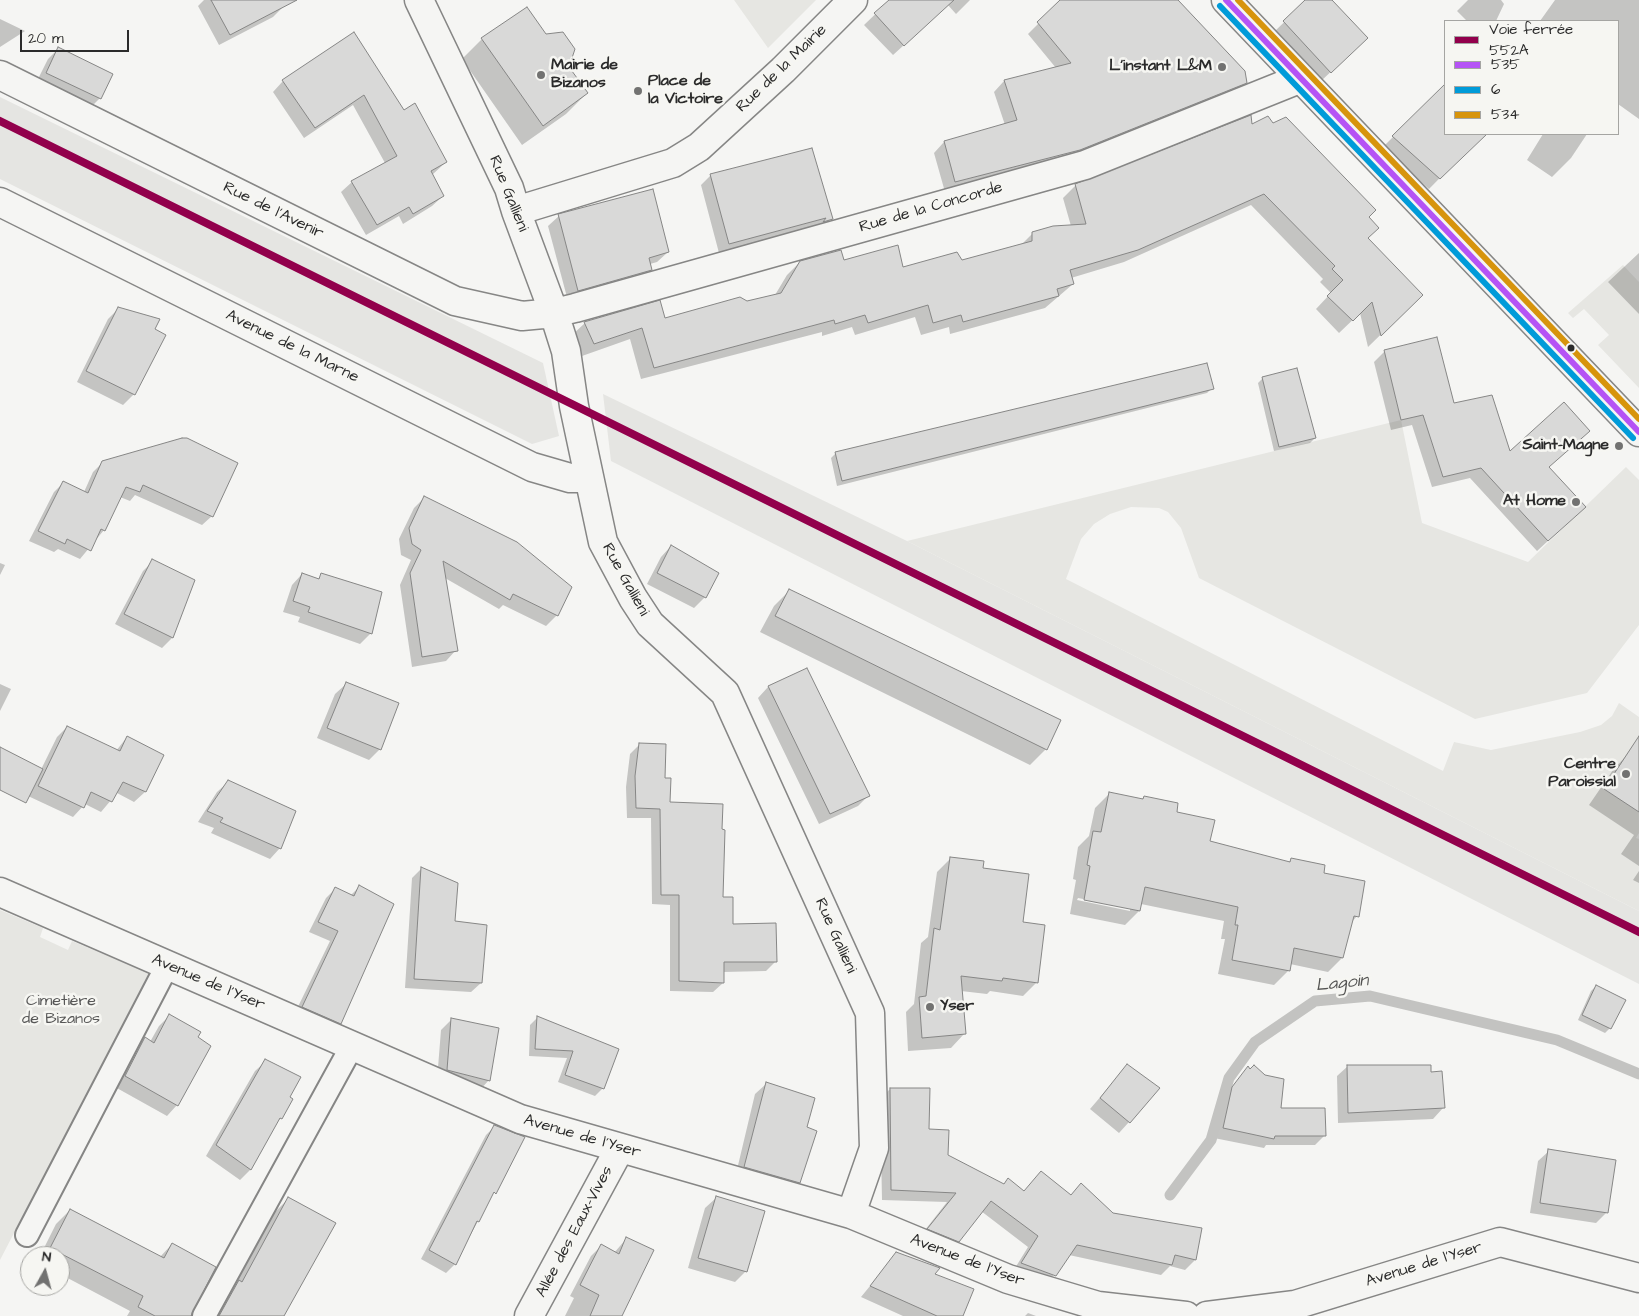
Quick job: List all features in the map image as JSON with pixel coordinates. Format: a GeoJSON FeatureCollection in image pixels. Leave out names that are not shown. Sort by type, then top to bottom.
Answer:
{"type":"FeatureCollection","features":[{"type":"Feature","properties":{"kind":"street","name":"Rue Gallieni"},"geometry":{"type":"LineString","coordinates":[[419,0],[509,188],[554,313],[566,351],[589,478],[603,542],[633,598],[650,624],[725,693],[870,1013],[874,1148],[851,1214]]}},
{"type":"Feature","properties":{"kind":"street","name":"Rue de la Mairie"},"geometry":{"type":"LineString","coordinates":[[516,211],[673,163],[699,147],[783,70],[853,0]]}},
{"type":"Feature","properties":{"kind":"street"},"geometry":{"type":"LineString","coordinates":[[1226,0],[1639,432]]}},
{"type":"Feature","properties":{"kind":"street","name":"Rue de l'Avenir"},"geometry":{"type":"LineString","coordinates":[[0,75],[455,301],[522,316],[554,313]]}},
{"type":"Feature","properties":{"kind":"street","name":"Rue de la Concorde"},"geometry":{"type":"LineString","coordinates":[[554,313],[1085,165],[1299,78]]}},
{"type":"Feature","properties":{"kind":"street","name":"Avenue de la Marne"},"geometry":{"type":"LineString","coordinates":[[0,202],[532,467],[570,478],[589,478]]}},
{"type":"Feature","properties":{"kind":"street","name":"Avenue de l'Yser"},"geometry":{"type":"LineString","coordinates":[[0,892],[520,1119],[851,1214],[1008,1279],[1098,1306],[1186,1316]]}},
{"type":"Feature","properties":{"kind":"street","name":"Allée des Eaux-Vives"},"geometry":{"type":"LineString","coordinates":[[530,1316],[620,1148]]}},
{"type":"Feature","properties":{"kind":"street","name":"Avenue de l'Yser"},"geometry":{"type":"LineString","coordinates":[[1207,1316],[1295,1305],[1500,1242],[1639,1278]]}},
{"type":"Feature","properties":{"kind":"lane"},"geometry":{"type":"LineString","coordinates":[[28,1235],[167,966]]}},
{"type":"Feature","properties":{"kind":"lane"},"geometry":{"type":"LineString","coordinates":[[204,1316],[352,1046]]}},
{"type":"Feature","properties":{"kind":"shaded area"},"geometry":{"type":"Polygon","coordinates":[[[0,97],[543,363],[559,436],[532,444],[0,179],[0,97]]]}},
{"type":"Feature","properties":{"kind":"shaded area"},"geometry":{"type":"Polygon","coordinates":[[[603,394],[907,541],[1639,911],[1639,984],[611,461],[603,394]]]}},
{"type":"Feature","properties":{"kind":"green space"},"geometry":{"type":"Polygon","coordinates":[[[734,0],[816,0],[768,48],[734,0]]]}},
{"type":"Feature","properties":{"kind":"green space"},"geometry":{"type":"Polygon","coordinates":[[[1623,265],[1639,282],[1639,388],[1598,345],[1609,335],[1584,309],[1573,318],[1568,313],[1623,265]]]}},
{"type":"Feature","properties":{"kind":"green space"},"geometry":{"type":"Polygon","coordinates":[[[1401,420],[1422,523],[1528,562],[1626,467],[1639,480],[1639,625],[1587,693],[1475,719],[1199,578],[1181,528],[1168,512],[1159,508],[1131,507],[1110,514],[1094,524],[1081,539],[1066,579],[1443,771],[1454,742],[1491,750],[1580,732],[1601,725],[1612,716],[1619,703],[1639,717],[1639,745],[1604,789],[1639,812],[1639,833],[1636,838],[1639,839],[1639,911],[907,541],[1401,420]]]}},
{"type":"Feature","properties":{"kind":"green space","name":"Cimetière de Bizanos"},"geometry":{"type":"Polygon","coordinates":[[[0,910],[43,928],[40,937],[68,950],[72,941],[149,973],[0,1260],[0,910]]]}},
{"type":"Feature","properties":{"kind":"building"},"geometry":{"type":"Polygon","coordinates":[[[211,0],[297,0],[230,35],[211,0]]]}},
{"type":"Feature","properties":{"kind":"building"},"geometry":{"type":"Polygon","coordinates":[[[889,0],[954,0],[904,46],[874,13],[889,0]]]}},
{"type":"Feature","properties":{"kind":"building"},"geometry":{"type":"Polygon","coordinates":[[[1060,0],[1178,0],[1245,71],[1247,83],[1080,150],[955,182],[944,141],[1017,120],[1004,80],[1071,63],[1037,22],[1060,0]]]}},
{"type":"Feature","properties":{"kind":"building"},"geometry":{"type":"Polygon","coordinates":[[[1305,0],[1332,0],[1368,38],[1331,73],[1283,21],[1305,0]]]}},
{"type":"Feature","properties":{"kind":"building","name":"Mairie de Bizanos"},"geometry":{"type":"Polygon","coordinates":[[[527,7],[546,34],[563,32],[575,49],[569,67],[588,93],[543,126],[481,38],[527,7]]]}},
{"type":"Feature","properties":{"kind":"building"},"geometry":{"type":"Polygon","coordinates":[[[354,32],[404,110],[415,103],[447,162],[431,171],[444,196],[413,214],[409,207],[377,225],[351,181],[397,156],[364,95],[315,128],[282,80],[354,32]]]}},
{"type":"Feature","properties":{"kind":"building"},"geometry":{"type":"Polygon","coordinates":[[[58,47],[113,74],[101,99],[46,73],[58,47]]]}},
{"type":"Feature","properties":{"kind":"building"},"geometry":{"type":"Polygon","coordinates":[[[1444,85],[1444,135],[1486,135],[1440,179],[1392,136],[1444,85]]]}},
{"type":"Feature","properties":{"kind":"building"},"geometry":{"type":"Polygon","coordinates":[[[1251,115],[1252,124],[1268,116],[1273,123],[1286,117],[1376,210],[1369,217],[1379,228],[1368,238],[1423,295],[1381,336],[1372,302],[1353,321],[1327,296],[1343,280],[1332,269],[1335,266],[1264,194],[1138,250],[1070,270],[1074,284],[1057,289],[1059,296],[963,322],[961,315],[933,323],[928,305],[868,323],[865,315],[835,324],[834,320],[654,368],[642,328],[594,344],[584,322],[660,300],[665,318],[740,297],[747,301],[781,293],[800,261],[841,250],[844,260],[898,245],[903,267],[957,252],[962,260],[1032,241],[1032,232],[1053,226],[1086,224],[1075,184],[1251,115]]]}},
{"type":"Feature","properties":{"kind":"building"},"geometry":{"type":"Polygon","coordinates":[[[812,148],[833,219],[823,222],[826,218],[729,244],[710,174],[812,148]]]}},
{"type":"Feature","properties":{"kind":"building"},"geometry":{"type":"Polygon","coordinates":[[[653,189],[669,252],[649,258],[652,270],[578,291],[558,214],[653,189]]]}},
{"type":"Feature","properties":{"kind":"building"},"geometry":{"type":"Polygon","coordinates":[[[118,307],[160,319],[155,329],[166,335],[135,395],[86,371],[118,307]]]}},
{"type":"Feature","properties":{"kind":"building"},"geometry":{"type":"Polygon","coordinates":[[[1437,337],[1454,403],[1492,395],[1510,451],[1564,402],[1590,431],[1549,467],[1586,507],[1548,541],[1481,468],[1443,477],[1423,415],[1401,420],[1384,350],[1437,337]]]}},
{"type":"Feature","properties":{"kind":"building"},"geometry":{"type":"Polygon","coordinates":[[[1207,363],[1214,389],[842,481],[835,452],[1207,363]]]}},
{"type":"Feature","properties":{"kind":"building"},"geometry":{"type":"Polygon","coordinates":[[[1297,368],[1316,438],[1279,447],[1262,377],[1297,368]]]}},
{"type":"Feature","properties":{"kind":"building"},"geometry":{"type":"Polygon","coordinates":[[[187,438],[238,463],[213,517],[143,485],[140,492],[126,487],[105,531],[101,529],[91,551],[67,539],[65,544],[38,531],[63,481],[88,493],[102,461],[187,438]]]}},
{"type":"Feature","properties":{"kind":"building"},"geometry":{"type":"Polygon","coordinates":[[[424,496],[517,542],[572,587],[558,616],[513,594],[510,600],[443,561],[458,651],[422,657],[410,573],[421,550],[412,544],[409,528],[424,496]]]}},
{"type":"Feature","properties":{"kind":"building"},"geometry":{"type":"Polygon","coordinates":[[[671,545],[719,573],[706,598],[657,573],[671,545]]]}},
{"type":"Feature","properties":{"kind":"building"},"geometry":{"type":"Polygon","coordinates":[[[152,559],[195,580],[173,638],[124,614],[152,559]]]}},
{"type":"Feature","properties":{"kind":"building"},"geometry":{"type":"Polygon","coordinates":[[[302,573],[319,579],[321,573],[382,592],[372,634],[308,612],[310,607],[293,601],[302,573]]]}},
{"type":"Feature","properties":{"kind":"building"},"geometry":{"type":"Polygon","coordinates":[[[789,589],[1061,720],[1047,750],[775,616],[789,589]]]}},
{"type":"Feature","properties":{"kind":"building"},"geometry":{"type":"Polygon","coordinates":[[[807,668],[870,796],[830,814],[768,686],[807,668]]]}},
{"type":"Feature","properties":{"kind":"building"},"geometry":{"type":"Polygon","coordinates":[[[346,682],[399,703],[381,750],[327,728],[346,682]]]}},
{"type":"Feature","properties":{"kind":"building"},"geometry":{"type":"Polygon","coordinates":[[[67,726],[120,751],[127,736],[164,755],[146,792],[123,782],[112,802],[91,792],[84,808],[38,786],[67,726]]]}},
{"type":"Feature","properties":{"kind":"building","name":"Centre Paroissial"},"geometry":{"type":"Polygon","coordinates":[[[1639,736],[1639,812],[1604,789],[1639,736]]]}},
{"type":"Feature","properties":{"kind":"building"},"geometry":{"type":"Polygon","coordinates":[[[639,743],[666,744],[665,778],[671,778],[670,802],[723,804],[722,829],[725,830],[723,897],[733,897],[733,924],[776,923],[777,962],[724,962],[724,983],[679,981],[679,895],[661,895],[660,809],[636,808],[635,776],[639,743]]]}},
{"type":"Feature","properties":{"kind":"building"},"geometry":{"type":"Polygon","coordinates":[[[0,747],[43,769],[26,803],[0,790],[0,747]]]}},
{"type":"Feature","properties":{"kind":"building"},"geometry":{"type":"Polygon","coordinates":[[[228,780],[296,811],[281,849],[220,822],[223,818],[207,811],[228,780]]]}},
{"type":"Feature","properties":{"kind":"building"},"geometry":{"type":"Polygon","coordinates":[[[1109,792],[1143,799],[1144,796],[1178,803],[1177,812],[1215,820],[1210,841],[1290,862],[1291,858],[1325,865],[1324,873],[1365,881],[1359,917],[1354,916],[1343,958],[1294,948],[1290,971],[1232,960],[1238,925],[1235,925],[1238,907],[1145,887],[1140,911],[1084,900],[1090,866],[1087,865],[1093,831],[1101,832],[1109,792]]]}},
{"type":"Feature","properties":{"kind":"building"},"geometry":{"type":"Polygon","coordinates":[[[950,857],[984,861],[983,868],[1029,874],[1023,922],[1045,925],[1038,983],[1003,978],[1002,981],[961,976],[966,1034],[922,1038],[919,997],[926,996],[934,928],[940,930],[950,857]]]}},
{"type":"Feature","properties":{"kind":"building"},"geometry":{"type":"Polygon","coordinates":[[[421,867],[458,883],[455,921],[487,925],[482,983],[414,979],[421,867]]]}},
{"type":"Feature","properties":{"kind":"building"},"geometry":{"type":"Polygon","coordinates":[[[359,885],[394,904],[341,1024],[302,1007],[338,931],[318,922],[335,887],[354,896],[359,885]]]}},
{"type":"Feature","properties":{"kind":"building"},"geometry":{"type":"Polygon","coordinates":[[[1596,985],[1626,1000],[1611,1029],[1582,1015],[1596,985]]]}},
{"type":"Feature","properties":{"kind":"building"},"geometry":{"type":"Polygon","coordinates":[[[169,1014],[201,1032],[198,1037],[211,1046],[178,1106],[125,1076],[145,1037],[154,1043],[169,1014]]]}},
{"type":"Feature","properties":{"kind":"building"},"geometry":{"type":"Polygon","coordinates":[[[537,1016],[619,1049],[604,1089],[565,1075],[573,1051],[535,1049],[537,1016]]]}},
{"type":"Feature","properties":{"kind":"building"},"geometry":{"type":"Polygon","coordinates":[[[451,1018],[499,1028],[490,1081],[447,1070],[451,1018]]]}},
{"type":"Feature","properties":{"kind":"building"},"geometry":{"type":"Polygon","coordinates":[[[265,1059],[301,1077],[290,1097],[293,1099],[282,1119],[280,1118],[251,1170],[216,1145],[265,1059]]]}},
{"type":"Feature","properties":{"kind":"building"},"geometry":{"type":"Polygon","coordinates":[[[1127,1064],[1160,1088],[1130,1123],[1100,1098],[1127,1064]]]}},
{"type":"Feature","properties":{"kind":"building"},"geometry":{"type":"Polygon","coordinates":[[[1254,1065],[1265,1075],[1284,1079],[1281,1108],[1325,1108],[1326,1136],[1275,1136],[1274,1139],[1223,1128],[1232,1087],[1248,1066],[1250,1069],[1254,1065]]]}},
{"type":"Feature","properties":{"kind":"building"},"geometry":{"type":"Polygon","coordinates":[[[1347,1065],[1431,1065],[1431,1072],[1442,1071],[1445,1108],[1348,1113],[1347,1065]]]}},
{"type":"Feature","properties":{"kind":"building"},"geometry":{"type":"Polygon","coordinates":[[[766,1082],[815,1098],[807,1127],[817,1131],[800,1183],[744,1167],[766,1082]]]}},
{"type":"Feature","properties":{"kind":"building"},"geometry":{"type":"Polygon","coordinates":[[[890,1088],[930,1088],[929,1129],[949,1130],[948,1155],[1004,1184],[1008,1178],[1024,1191],[1041,1171],[1071,1195],[1081,1183],[1113,1213],[1202,1228],[1196,1260],[1175,1255],[1172,1265],[1077,1245],[1056,1276],[1021,1263],[1038,1236],[991,1201],[959,1242],[927,1229],[956,1193],[891,1190],[890,1088]]]}},
{"type":"Feature","properties":{"kind":"building"},"geometry":{"type":"Polygon","coordinates":[[[494,1125],[525,1137],[496,1194],[494,1192],[479,1222],[477,1221],[456,1265],[429,1250],[494,1125]]]}},
{"type":"Feature","properties":{"kind":"building"},"geometry":{"type":"Polygon","coordinates":[[[1548,1149],[1616,1160],[1608,1213],[1540,1203],[1548,1149]]]}},
{"type":"Feature","properties":{"kind":"building"},"geometry":{"type":"Polygon","coordinates":[[[716,1196],[765,1211],[747,1272],[698,1258],[716,1196]]]}},
{"type":"Feature","properties":{"kind":"building"},"geometry":{"type":"Polygon","coordinates":[[[288,1197],[336,1223],[284,1316],[219,1316],[239,1280],[242,1282],[288,1197]]]}},
{"type":"Feature","properties":{"kind":"building"},"geometry":{"type":"Polygon","coordinates":[[[70,1209],[164,1258],[172,1243],[216,1267],[191,1316],[155,1316],[138,1307],[143,1296],[70,1258],[70,1246],[51,1246],[70,1209]]]}},
{"type":"Feature","properties":{"kind":"building"},"geometry":{"type":"Polygon","coordinates":[[[626,1237],[654,1250],[622,1316],[590,1316],[599,1295],[580,1285],[601,1244],[619,1254],[626,1237]]]}},
{"type":"Feature","properties":{"kind":"building"},"geometry":{"type":"Polygon","coordinates":[[[896,1252],[940,1268],[935,1274],[974,1289],[963,1316],[937,1316],[870,1286],[896,1252]]]}},
{"type":"Feature","properties":{"kind":"waterway","name":"Lagoin"},"geometry":{"type":"LineString","coordinates":[[1170,1195],[1211,1140],[1229,1078],[1255,1042],[1315,1001],[1370,996],[1557,1040],[1639,1074]]}},
{"type":"Feature","properties":{"kind":"rail line","name":"552A"},"geometry":{"type":"LineString","coordinates":[[0,121],[1639,932]]}},
{"type":"Feature","properties":{"kind":"transit line","name":"535"},"geometry":{"type":"LineString","coordinates":[[1226,0],[1639,432]]}},
{"type":"Feature","properties":{"kind":"transit line","name":"534"},"geometry":{"type":"LineString","coordinates":[[1238,0],[1639,419]]}},
{"type":"Feature","properties":{"kind":"transit line","name":"6"},"geometry":{"type":"LineString","coordinates":[[1220,6],[1633,438]]}},
{"type":"Feature","properties":{"kind":"place","name":"L'instant L&M"},"geometry":{"type":"Point","coordinates":[1222,67]}},
{"type":"Feature","properties":{"kind":"place","name":"Mairie de Bizanos"},"geometry":{"type":"Point","coordinates":[541,75]}},
{"type":"Feature","properties":{"kind":"place","name":"Place de la Victoire"},"geometry":{"type":"Point","coordinates":[638,91]}},
{"type":"Feature","properties":{"kind":"place","name":"Saint-Magne"},"geometry":{"type":"Point","coordinates":[1619,446]}},
{"type":"Feature","properties":{"kind":"place","name":"At Home"},"geometry":{"type":"Point","coordinates":[1576,502]}},
{"type":"Feature","properties":{"kind":"place","name":"Centre Paroissial"},"geometry":{"type":"Point","coordinates":[1626,774]}},
{"type":"Feature","properties":{"kind":"place","name":"Yser"},"geometry":{"type":"Point","coordinates":[930,1007]}}]}
